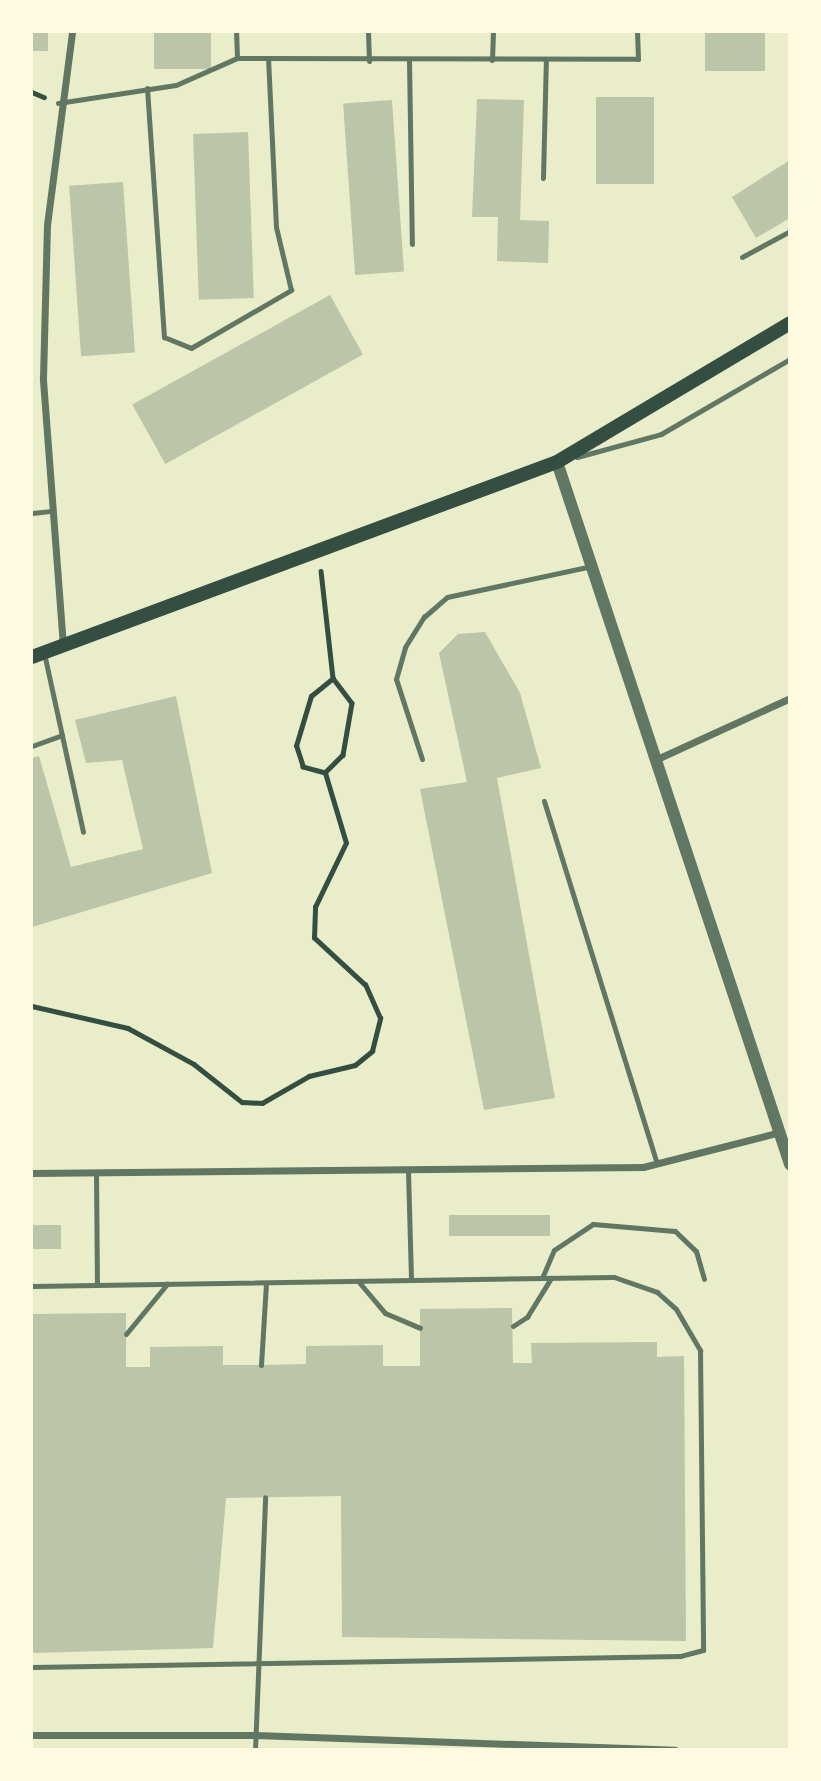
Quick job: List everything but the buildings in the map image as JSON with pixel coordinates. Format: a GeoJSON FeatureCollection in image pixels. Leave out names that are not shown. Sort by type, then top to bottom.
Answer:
{"type":"FeatureCollection","features":[{"type":"Feature","properties":{"kind":"main road"},"geometry":{"type":"LineString","coordinates":[[38,655],[557,462],[789,323]]}},
{"type":"Feature","properties":{"kind":"street"},"geometry":{"type":"LineString","coordinates":[[63,646],[50,511],[43,378],[58,103],[72,32]]}},
{"type":"Feature","properties":{"kind":"street"},"geometry":{"type":"LineString","coordinates":[[557,462],[789,1164]]}},
{"type":"Feature","properties":{"kind":"street"},"geometry":{"type":"LineString","coordinates":[[657,759],[789,698]]}},
{"type":"Feature","properties":{"kind":"street"},"geometry":{"type":"LineString","coordinates":[[32,1172],[408,1171],[657,1163],[780,1132]]}},
{"type":"Feature","properties":{"kind":"street"},"geometry":{"type":"LineString","coordinates":[[32,1735],[255,1735],[675,1749]]}},
{"type":"Feature","properties":{"kind":"lane"},"geometry":{"type":"LineString","coordinates":[[236,32],[237,58]]}},
{"type":"Feature","properties":{"kind":"lane"},"geometry":{"type":"LineString","coordinates":[[368,32],[369,61]]}},
{"type":"Feature","properties":{"kind":"lane"},"geometry":{"type":"LineString","coordinates":[[492,60],[493,32]]}},
{"type":"Feature","properties":{"kind":"lane"},"geometry":{"type":"LineString","coordinates":[[58,103],[176,85],[237,58],[369,61],[638,59],[637,32]]}},
{"type":"Feature","properties":{"kind":"lane"},"geometry":{"type":"LineString","coordinates":[[148,88],[164,337],[191,348],[291,290],[276,228],[268,59]]}},
{"type":"Feature","properties":{"kind":"lane"},"geometry":{"type":"LineString","coordinates":[[543,177],[546,59]]}},
{"type":"Feature","properties":{"kind":"lane"},"geometry":{"type":"LineString","coordinates":[[409,60],[412,244]]}},
{"type":"Feature","properties":{"kind":"lane"},"geometry":{"type":"LineString","coordinates":[[742,257],[789,231]]}},
{"type":"Feature","properties":{"kind":"lane"},"geometry":{"type":"LineString","coordinates":[[557,462],[661,434],[789,359]]}},
{"type":"Feature","properties":{"kind":"lane"},"geometry":{"type":"LineString","coordinates":[[32,513],[50,511]]}},
{"type":"Feature","properties":{"kind":"lane"},"geometry":{"type":"LineString","coordinates":[[422,759],[396,679],[405,646],[424,617],[447,597],[591,566]]}},
{"type":"Feature","properties":{"kind":"lane"},"geometry":{"type":"LineString","coordinates":[[38,655],[62,734],[83,832]]}},
{"type":"Feature","properties":{"kind":"lane"},"geometry":{"type":"LineString","coordinates":[[32,746],[62,734]]}},
{"type":"Feature","properties":{"kind":"lane"},"geometry":{"type":"LineString","coordinates":[[544,801],[657,1163]]}},
{"type":"Feature","properties":{"kind":"lane"},"geometry":{"type":"LineString","coordinates":[[408,1171],[411,1280]]}},
{"type":"Feature","properties":{"kind":"lane"},"geometry":{"type":"LineString","coordinates":[[96,1173],[97,1285]]}},
{"type":"Feature","properties":{"kind":"lane"},"geometry":{"type":"LineString","coordinates":[[542,1278],[554,1250],[593,1224],[675,1231],[696,1251],[704,1279]]}},
{"type":"Feature","properties":{"kind":"lane"},"geometry":{"type":"LineString","coordinates":[[32,1286],[614,1277],[657,1292],[676,1309],[701,1350],[703,1650],[681,1656],[32,1667]]}},
{"type":"Feature","properties":{"kind":"lane"},"geometry":{"type":"LineString","coordinates":[[513,1326],[527,1317],[551,1278]]}},
{"type":"Feature","properties":{"kind":"lane"},"geometry":{"type":"LineString","coordinates":[[358,1281],[385,1313],[420,1328]]}},
{"type":"Feature","properties":{"kind":"lane"},"geometry":{"type":"LineString","coordinates":[[261,1365],[266,1283]]}},
{"type":"Feature","properties":{"kind":"lane"},"geometry":{"type":"LineString","coordinates":[[126,1334],[167,1284]]}},
{"type":"Feature","properties":{"kind":"lane"},"geometry":{"type":"LineString","coordinates":[[255,1749],[262,1663],[265,1497]]}},
{"type":"Feature","properties":{"kind":"path"},"geometry":{"type":"LineString","coordinates":[[318,553],[333,678],[352,703],[352,725],[343,755],[324,773]]}},
{"type":"Feature","properties":{"kind":"path"},"geometry":{"type":"LineString","coordinates":[[324,773],[303,767],[296,747],[311,696],[333,678]]}},
{"type":"Feature","properties":{"kind":"path"},"geometry":{"type":"LineString","coordinates":[[32,1006],[128,1028],[194,1064],[242,1102],[262,1103],[309,1076],[355,1065],[372,1051],[380,1018],[365,985],[314,938],[315,907],[346,843],[324,773]]}}]}
